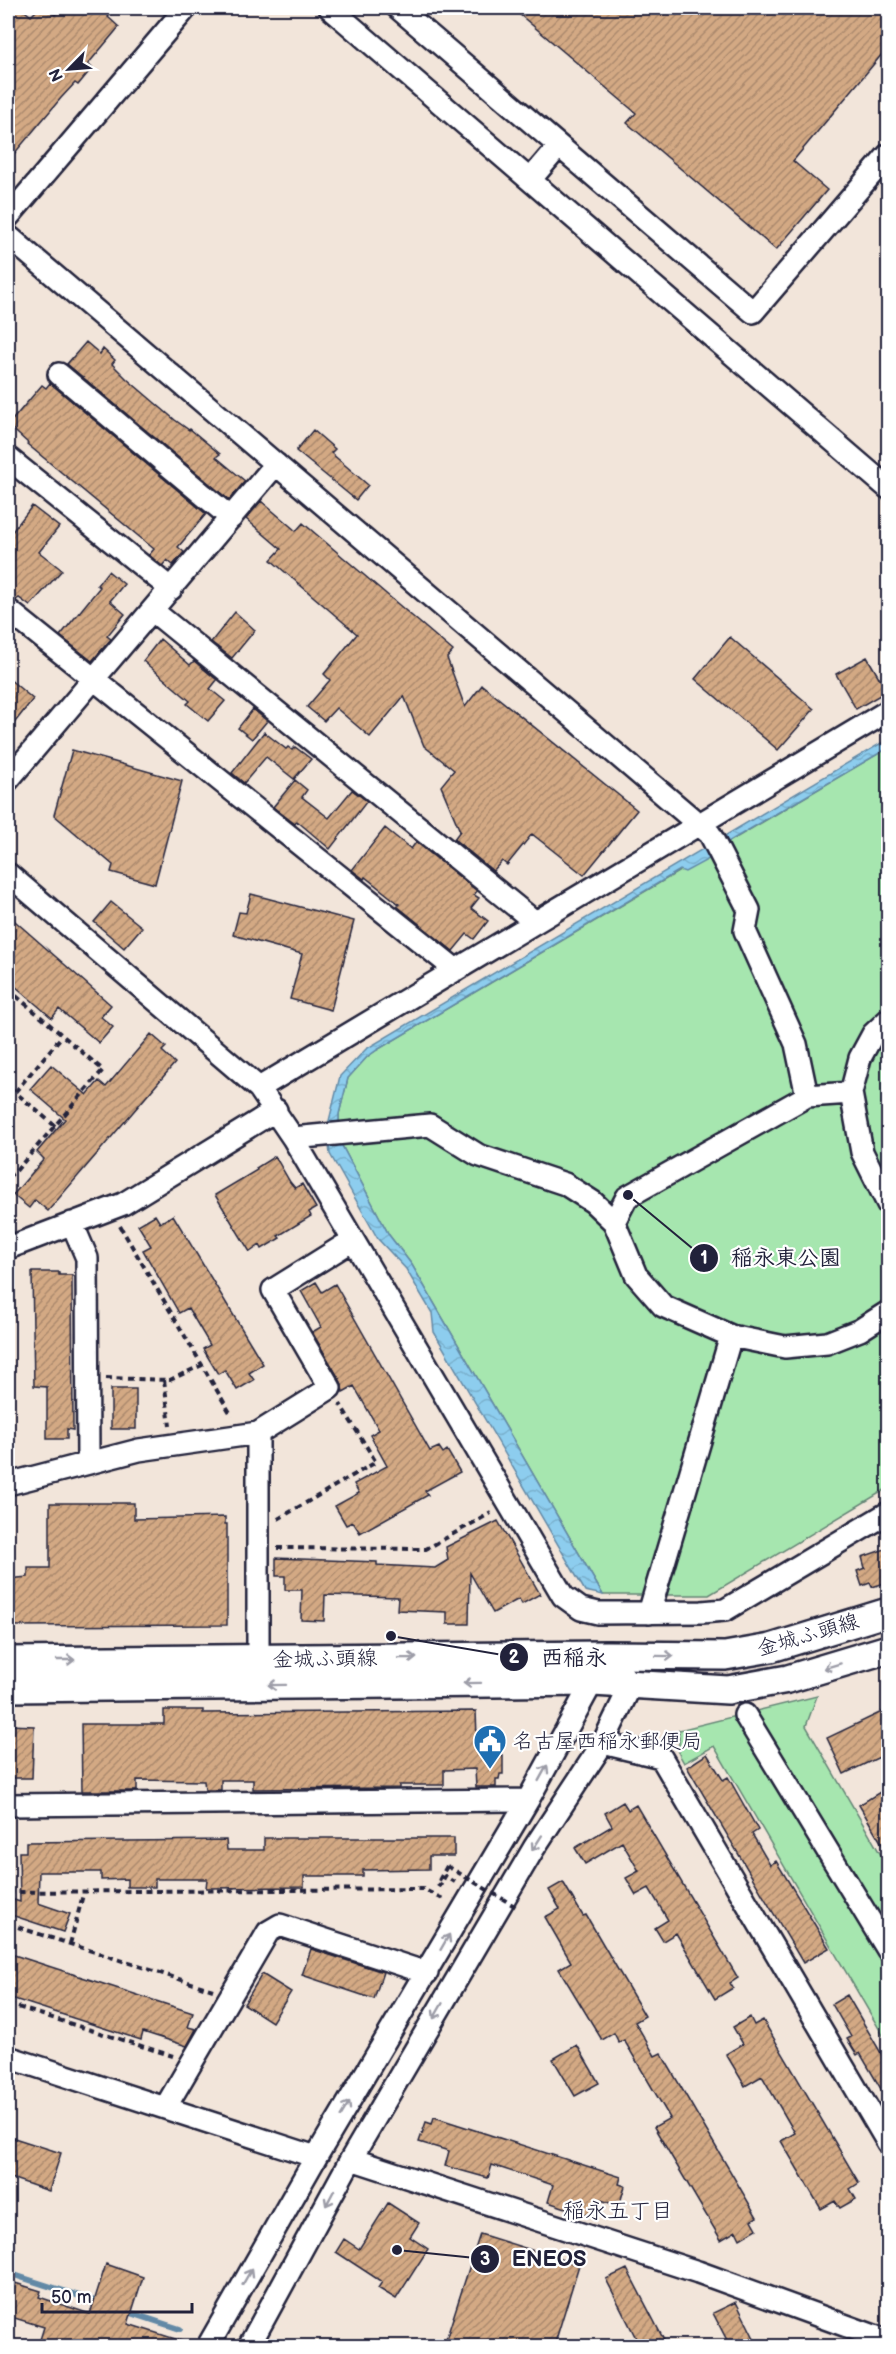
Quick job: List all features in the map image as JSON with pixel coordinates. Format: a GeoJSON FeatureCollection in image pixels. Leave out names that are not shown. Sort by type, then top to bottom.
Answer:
{"type":"FeatureCollection","features":[{"type":"Feature","properties":{"kind":"main road","name":"金城ふ頭線"},"geometry":{"type":"LineString","coordinates":[[8,1661],[607,1655],[725,1656],[771,1648],[888,1612]]}},
{"type":"Feature","properties":{"kind":"main road","name":"金城ふ頭線"},"geometry":{"type":"LineString","coordinates":[[8,1688],[593,1682],[728,1690],[788,1679],[888,1649]]}},
{"type":"Feature","properties":{"kind":"street"},"geometry":{"type":"LineString","coordinates":[[8,217],[186,8]]}},
{"type":"Feature","properties":{"kind":"street"},"geometry":{"type":"LineString","coordinates":[[330,8],[888,488]]}},
{"type":"Feature","properties":{"kind":"street"},"geometry":{"type":"LineString","coordinates":[[398,8],[753,312],[888,155]]}},
{"type":"Feature","properties":{"kind":"street"},"geometry":{"type":"LineString","coordinates":[[530,180],[559,146]]}},
{"type":"Feature","properties":{"kind":"street"},"geometry":{"type":"LineString","coordinates":[[8,236],[705,829],[749,910],[745,931],[796,1044],[807,1096]]}},
{"type":"Feature","properties":{"kind":"street"},"geometry":{"type":"LineString","coordinates":[[59,374],[231,518]]}},
{"type":"Feature","properties":{"kind":"street"},"geometry":{"type":"LineString","coordinates":[[8,458],[171,589]]}},
{"type":"Feature","properties":{"kind":"street"},"geometry":{"type":"LineString","coordinates":[[8,780],[276,464]]}},
{"type":"Feature","properties":{"kind":"street"},"geometry":{"type":"LineString","coordinates":[[8,610],[456,970]]}},
{"type":"Feature","properties":{"kind":"street"},"geometry":{"type":"LineString","coordinates":[[153,611],[535,922]]}},
{"type":"Feature","properties":{"kind":"street"},"geometry":{"type":"LineString","coordinates":[[259,1088],[535,922],[705,829],[888,711]]}},
{"type":"Feature","properties":{"kind":"street"},"geometry":{"type":"LineString","coordinates":[[8,874],[259,1088],[276,1110],[563,1596],[581,1609],[598,1613],[725,1610],[888,1513]]}},
{"type":"Feature","properties":{"kind":"street"},"geometry":{"type":"LineString","coordinates":[[888,1020],[873,1034],[860,1058],[851,1093],[862,1152],[888,1204]]}},
{"type":"Feature","properties":{"kind":"street"},"geometry":{"type":"LineString","coordinates":[[614,1222],[627,1197],[807,1096],[851,1093]]}},
{"type":"Feature","properties":{"kind":"street"},"geometry":{"type":"LineString","coordinates":[[8,1248],[123,1204],[276,1110]]}},
{"type":"Feature","properties":{"kind":"street"},"geometry":{"type":"LineString","coordinates":[[293,1138],[430,1125],[478,1155],[565,1184],[593,1202],[614,1222],[636,1275],[663,1306],[731,1336],[785,1347],[827,1343],[860,1330],[888,1312]]}},
{"type":"Feature","properties":{"kind":"street"},"geometry":{"type":"LineString","coordinates":[[72,1223],[87,1258],[88,1463]]}},
{"type":"Feature","properties":{"kind":"street"},"geometry":{"type":"LineString","coordinates":[[8,1484],[139,1450],[250,1434],[330,1388],[273,1290],[353,1240]]}},
{"type":"Feature","properties":{"kind":"street"},"geometry":{"type":"LineString","coordinates":[[649,1613],[731,1336]]}},
{"type":"Feature","properties":{"kind":"street"},"geometry":{"type":"LineString","coordinates":[[250,1434],[258,1540],[258,1659]]}},
{"type":"Feature","properties":{"kind":"street"},"geometry":{"type":"LineString","coordinates":[[208,2346],[316,2157],[528,1800],[607,1655],[632,1685],[603,1743],[534,1848],[351,2159],[249,2346]]}},
{"type":"Feature","properties":{"kind":"street"},"geometry":{"type":"LineString","coordinates":[[745,1715],[888,1950]]}},
{"type":"Feature","properties":{"kind":"street"},"geometry":{"type":"LineString","coordinates":[[603,1743],[661,1757],[888,2143]]}},
{"type":"Feature","properties":{"kind":"street"},"geometry":{"type":"LineString","coordinates":[[8,1805],[528,1800]]}},
{"type":"Feature","properties":{"kind":"street"},"geometry":{"type":"LineString","coordinates":[[165,2108],[268,1932],[280,1925],[427,1973]]}},
{"type":"Feature","properties":{"kind":"street"},"geometry":{"type":"LineString","coordinates":[[8,2057],[316,2157]]}},
{"type":"Feature","properties":{"kind":"street"},"geometry":{"type":"LineString","coordinates":[[351,2159],[698,2272],[888,2341]]}},
{"type":"Feature","properties":{"kind":"path"},"geometry":{"type":"LineString","coordinates":[[8,989],[102,1071],[15,1172],[8,1177]]}},
{"type":"Feature","properties":{"kind":"path"},"geometry":{"type":"LineString","coordinates":[[55,1126],[15,1092],[62,1036]]}},
{"type":"Feature","properties":{"kind":"path"},"geometry":{"type":"LineString","coordinates":[[110,1209],[202,1365],[250,1434]]}},
{"type":"Feature","properties":{"kind":"path"},"geometry":{"type":"LineString","coordinates":[[104,1378],[170,1380],[202,1365]]}},
{"type":"Feature","properties":{"kind":"path"},"geometry":{"type":"LineString","coordinates":[[164,1380],[173,1445]]}},
{"type":"Feature","properties":{"kind":"path"},"geometry":{"type":"LineString","coordinates":[[258,1540],[376,1462],[330,1388]]}},
{"type":"Feature","properties":{"kind":"path"},"geometry":{"type":"LineString","coordinates":[[258,1540],[426,1549],[508,1504]]}},
{"type":"Feature","properties":{"kind":"path"},"geometry":{"type":"LineString","coordinates":[[455,1882],[445,1876],[440,1886],[437,1884],[447,1866],[518,1908]]}},
{"type":"Feature","properties":{"kind":"path"},"geometry":{"type":"LineString","coordinates":[[8,1892],[423,1889],[445,1900]]}},
{"type":"Feature","properties":{"kind":"path"},"geometry":{"type":"LineString","coordinates":[[70,1944],[84,1891]]}},
{"type":"Feature","properties":{"kind":"path"},"geometry":{"type":"LineString","coordinates":[[8,1924],[231,1996]]}},
{"type":"Feature","properties":{"kind":"path"},"geometry":{"type":"LineString","coordinates":[[8,2004],[192,2062]]}},
{"type":"Feature","properties":{"kind":"path"},"geometry":{"type":"LineString","coordinates":[[8,2341],[25,2346]]}},
{"type":"Feature","properties":{"kind":"green space"},"geometry":{"type":"Polygon","coordinates":[[[888,748],[888,1488],[709,1595],[603,1595],[412,1265],[389,1235],[339,1140],[339,1114],[348,1078],[367,1057],[377,1050],[888,748]]]}},
{"type":"Feature","properties":{"kind":"green space"},"geometry":{"type":"Polygon","coordinates":[[[817,1696],[806,1726],[888,1867],[888,2044],[714,1746],[684,1763],[679,1754],[679,1730],[817,1696]]]}},
{"type":"Feature","properties":{"kind":"water"},"geometry":{"type":"Polygon","coordinates":[[[888,739],[888,748],[726,843],[709,859],[685,872],[680,870],[377,1050],[367,1057],[348,1078],[339,1114],[339,1140],[389,1235],[412,1265],[603,1595],[585,1591],[434,1332],[432,1313],[406,1269],[378,1239],[330,1154],[327,1129],[340,1076],[366,1049],[888,739]]]}},
{"type":"Feature","properties":{"kind":"building"},"geometry":{"type":"Polygon","coordinates":[[[8,8],[21,8],[31,16],[39,8],[46,8],[55,15],[61,8],[116,8],[108,17],[119,27],[88,64],[92,68],[78,85],[75,83],[61,98],[8,161],[8,8]]]}},
{"type":"Feature","properties":{"kind":"building"},"geometry":{"type":"Polygon","coordinates":[[[512,8],[888,8],[888,47],[793,161],[827,190],[776,250],[627,123],[636,113],[512,8]]]}},
{"type":"Feature","properties":{"kind":"building"},"geometry":{"type":"Polygon","coordinates":[[[86,342],[100,354],[103,349],[115,360],[112,364],[127,379],[220,454],[216,457],[245,481],[229,500],[67,364],[86,342]]]}},
{"type":"Feature","properties":{"kind":"building"},"geometry":{"type":"Polygon","coordinates":[[[50,383],[206,514],[178,547],[184,552],[173,565],[167,560],[162,566],[149,555],[154,549],[27,444],[8,425],[42,385],[46,388],[50,383]]]}},
{"type":"Feature","properties":{"kind":"building"},"geometry":{"type":"Polygon","coordinates":[[[313,430],[335,449],[331,453],[368,485],[356,500],[296,451],[313,430]]]}},
{"type":"Feature","properties":{"kind":"building"},"geometry":{"type":"Polygon","coordinates":[[[261,501],[296,531],[303,523],[453,651],[447,658],[465,707],[482,685],[637,810],[584,875],[532,834],[507,865],[502,861],[493,871],[454,839],[460,831],[441,786],[454,770],[424,746],[404,696],[370,737],[336,708],[324,721],[307,707],[330,680],[324,674],[357,634],[271,560],[281,549],[246,519],[261,501]]]}},
{"type":"Feature","properties":{"kind":"building"},"geometry":{"type":"Polygon","coordinates":[[[32,506],[59,527],[39,552],[62,570],[30,606],[19,598],[16,600],[8,598],[8,537],[32,506]]]}},
{"type":"Feature","properties":{"kind":"building"},"geometry":{"type":"Polygon","coordinates":[[[108,571],[124,584],[110,601],[125,614],[107,636],[111,639],[92,661],[60,636],[100,587],[97,585],[108,571]]]}},
{"type":"Feature","properties":{"kind":"building"},"geometry":{"type":"Polygon","coordinates":[[[235,612],[255,630],[232,658],[211,642],[235,612]]]}},
{"type":"Feature","properties":{"kind":"building"},"geometry":{"type":"Polygon","coordinates":[[[730,637],[814,709],[778,750],[695,679],[730,637]]]}},
{"type":"Feature","properties":{"kind":"building"},"geometry":{"type":"Polygon","coordinates":[[[160,639],[190,665],[194,661],[217,680],[210,689],[225,701],[208,721],[187,704],[190,701],[143,661],[160,639]]]}},
{"type":"Feature","properties":{"kind":"building"},"geometry":{"type":"Polygon","coordinates":[[[867,657],[887,691],[856,709],[836,674],[867,657]]]}},
{"type":"Feature","properties":{"kind":"building"},"geometry":{"type":"Polygon","coordinates":[[[8,678],[33,699],[8,731],[8,678]]]}},
{"type":"Feature","properties":{"kind":"building"},"geometry":{"type":"Polygon","coordinates":[[[253,709],[267,721],[252,739],[238,728],[253,709]]]}},
{"type":"Feature","properties":{"kind":"building"},"geometry":{"type":"Polygon","coordinates":[[[264,732],[286,749],[288,747],[292,750],[295,747],[311,759],[294,779],[266,757],[244,783],[232,773],[264,732]]]}},
{"type":"Feature","properties":{"kind":"building"},"geometry":{"type":"Polygon","coordinates":[[[72,750],[182,781],[155,884],[111,872],[113,865],[54,815],[72,750]]]}},
{"type":"Feature","properties":{"kind":"building"},"geometry":{"type":"Polygon","coordinates":[[[295,780],[307,790],[302,797],[329,818],[352,790],[367,801],[330,849],[297,821],[295,824],[273,807],[295,780]]]}},
{"type":"Feature","properties":{"kind":"building"},"geometry":{"type":"Polygon","coordinates":[[[385,828],[411,849],[416,842],[477,891],[474,895],[479,898],[471,908],[488,921],[474,939],[467,934],[453,951],[397,906],[399,904],[365,877],[364,879],[352,870],[385,828]]]}},
{"type":"Feature","properties":{"kind":"building"},"geometry":{"type":"Polygon","coordinates":[[[251,894],[354,921],[331,1010],[290,999],[302,954],[233,935],[239,912],[246,913],[251,894]]]}},
{"type":"Feature","properties":{"kind":"building"},"geometry":{"type":"Polygon","coordinates":[[[111,902],[142,927],[124,948],[94,922],[111,902]]]}},
{"type":"Feature","properties":{"kind":"building"},"geometry":{"type":"Polygon","coordinates":[[[8,915],[111,1005],[101,1017],[113,1027],[99,1043],[59,1009],[52,1018],[8,980],[8,915]]]}},
{"type":"Feature","properties":{"kind":"building"},"geometry":{"type":"Polygon","coordinates":[[[151,1034],[166,1047],[162,1051],[175,1063],[48,1211],[35,1200],[29,1208],[13,1195],[44,1159],[37,1152],[65,1119],[30,1089],[51,1065],[87,1095],[99,1081],[106,1087],[151,1034]]]}},
{"type":"Feature","properties":{"kind":"building"},"geometry":{"type":"Polygon","coordinates":[[[275,1156],[290,1182],[295,1188],[302,1184],[316,1208],[309,1212],[311,1216],[278,1236],[280,1238],[262,1249],[260,1245],[250,1252],[215,1195],[257,1170],[256,1168],[275,1156]]]}},
{"type":"Feature","properties":{"kind":"building"},"geometry":{"type":"Polygon","coordinates":[[[155,1215],[160,1223],[173,1215],[263,1364],[249,1373],[254,1380],[237,1390],[225,1370],[218,1374],[203,1349],[210,1345],[188,1308],[179,1313],[143,1250],[151,1246],[138,1225],[155,1215]]]}},
{"type":"Feature","properties":{"kind":"building"},"geometry":{"type":"Polygon","coordinates":[[[32,1272],[59,1272],[59,1275],[72,1275],[73,1430],[67,1429],[67,1439],[47,1439],[47,1387],[34,1386],[32,1272]]]}},
{"type":"Feature","properties":{"kind":"building"},"geometry":{"type":"Polygon","coordinates":[[[316,1282],[322,1292],[335,1284],[430,1451],[439,1447],[443,1453],[447,1450],[460,1472],[425,1491],[428,1495],[360,1533],[353,1522],[346,1525],[335,1506],[359,1493],[354,1484],[387,1466],[370,1435],[379,1430],[354,1386],[343,1392],[341,1382],[312,1332],[321,1327],[301,1291],[316,1282]]]}},
{"type":"Feature","properties":{"kind":"building"},"geometry":{"type":"Polygon","coordinates":[[[111,1389],[136,1389],[136,1429],[111,1429],[111,1389]]]}},
{"type":"Feature","properties":{"kind":"building"},"geometry":{"type":"Polygon","coordinates":[[[50,1503],[134,1503],[134,1519],[225,1517],[225,1524],[227,1524],[227,1625],[8,1626],[8,1579],[28,1577],[28,1568],[50,1568],[50,1503]]]}},
{"type":"Feature","properties":{"kind":"building"},"geometry":{"type":"Polygon","coordinates":[[[498,1521],[540,1594],[522,1604],[519,1599],[493,1613],[470,1573],[469,1624],[447,1624],[447,1612],[397,1610],[398,1597],[325,1595],[324,1621],[301,1620],[302,1590],[285,1590],[285,1576],[276,1576],[276,1558],[377,1562],[377,1565],[435,1568],[448,1560],[446,1547],[498,1521]]]}},
{"type":"Feature","properties":{"kind":"building"},"geometry":{"type":"Polygon","coordinates":[[[888,1548],[888,1582],[872,1587],[870,1583],[862,1586],[857,1571],[865,1568],[862,1557],[888,1548]]]}},
{"type":"Feature","properties":{"kind":"building"},"geometry":{"type":"Polygon","coordinates":[[[888,1709],[888,1753],[844,1774],[827,1738],[888,1709]]]}},
{"type":"Feature","properties":{"kind":"building"},"geometry":{"type":"Polygon","coordinates":[[[164,1710],[203,1710],[203,1713],[476,1711],[477,1737],[483,1737],[483,1755],[503,1755],[503,1774],[496,1779],[496,1787],[476,1787],[475,1769],[444,1770],[444,1785],[399,1785],[399,1788],[253,1789],[253,1780],[221,1780],[221,1790],[205,1790],[204,1781],[137,1780],[137,1791],[82,1791],[81,1724],[164,1724],[164,1710]]]}},
{"type":"Feature","properties":{"kind":"building"},"geometry":{"type":"Polygon","coordinates":[[[8,1725],[34,1726],[32,1778],[8,1778],[8,1725]]]}},
{"type":"Feature","properties":{"kind":"building"},"geometry":{"type":"Polygon","coordinates":[[[707,1754],[723,1780],[728,1777],[758,1830],[752,1834],[770,1865],[776,1861],[829,1948],[803,1963],[687,1767],[707,1754]]]}},
{"type":"Feature","properties":{"kind":"building"},"geometry":{"type":"Polygon","coordinates":[[[888,1787],[888,1854],[859,1805],[888,1787]]]}},
{"type":"Feature","properties":{"kind":"building"},"geometry":{"type":"Polygon","coordinates":[[[623,1802],[628,1810],[636,1805],[738,1978],[730,1983],[733,1988],[715,1999],[676,1933],[663,1941],[655,1928],[668,1920],[649,1888],[636,1895],[626,1878],[639,1871],[622,1842],[585,1864],[575,1848],[612,1826],[605,1813],[623,1802]]]}},
{"type":"Feature","properties":{"kind":"building"},"geometry":{"type":"Polygon","coordinates":[[[264,1838],[454,1838],[454,1856],[429,1856],[429,1869],[363,1870],[363,1876],[304,1876],[304,1887],[206,1888],[207,1879],[155,1879],[155,1887],[127,1887],[127,1879],[101,1880],[101,1872],[39,1872],[38,1903],[70,1914],[63,1932],[8,1914],[8,1898],[20,1902],[19,1852],[26,1852],[26,1842],[226,1840],[227,1850],[264,1850],[264,1838]]]}},
{"type":"Feature","properties":{"kind":"building"},"geometry":{"type":"Polygon","coordinates":[[[563,1882],[583,1916],[586,1915],[645,2016],[635,2022],[655,2056],[661,2053],[757,2217],[752,2220],[757,2229],[740,2239],[736,2231],[721,2240],[654,2127],[670,2118],[624,2040],[619,2043],[614,2033],[602,2040],[559,1969],[571,1962],[545,1917],[560,1909],[549,1890],[563,1882]]]}},
{"type":"Feature","properties":{"kind":"building"},"geometry":{"type":"Polygon","coordinates":[[[311,1949],[383,1972],[374,1999],[302,1975],[311,1949]]]}},
{"type":"Feature","properties":{"kind":"building"},"geometry":{"type":"Polygon","coordinates":[[[8,1953],[193,2013],[188,2027],[196,2029],[187,2046],[143,2032],[141,2040],[8,1997],[8,1953]]]}},
{"type":"Feature","properties":{"kind":"building"},"geometry":{"type":"Polygon","coordinates":[[[262,1974],[291,1992],[272,2022],[244,2004],[262,1974]]]}},
{"type":"Feature","properties":{"kind":"building"},"geometry":{"type":"Polygon","coordinates":[[[847,1995],[888,2065],[888,2101],[860,2053],[857,2055],[847,2039],[851,2037],[832,2004],[847,1995]]]}},
{"type":"Feature","properties":{"kind":"building"},"geometry":{"type":"Polygon","coordinates":[[[750,2017],[754,2025],[763,2020],[859,2183],[850,2189],[856,2199],[840,2208],[835,2201],[821,2209],[781,2141],[795,2133],[762,2076],[745,2086],[726,2054],[743,2044],[733,2027],[750,2017]]]}},
{"type":"Feature","properties":{"kind":"building"},"geometry":{"type":"Polygon","coordinates":[[[577,2045],[599,2083],[575,2096],[553,2059],[577,2045]]]}},
{"type":"Feature","properties":{"kind":"building"},"geometry":{"type":"Polygon","coordinates":[[[434,2117],[621,2177],[619,2184],[625,2186],[619,2206],[598,2199],[593,2217],[548,2202],[553,2185],[492,2165],[488,2178],[445,2166],[449,2151],[419,2142],[426,2122],[432,2124],[434,2117]]]}},
{"type":"Feature","properties":{"kind":"building"},"geometry":{"type":"Polygon","coordinates":[[[8,2136],[61,2153],[49,2191],[8,2177],[8,2136]]]}},
{"type":"Feature","properties":{"kind":"building"},"geometry":{"type":"Polygon","coordinates":[[[388,2203],[419,2223],[410,2237],[428,2249],[396,2299],[378,2288],[382,2282],[336,2252],[344,2239],[359,2249],[388,2203]]]}},
{"type":"Feature","properties":{"kind":"building"},"geometry":{"type":"Polygon","coordinates":[[[480,2234],[579,2265],[554,2346],[444,2346],[480,2234]]]}},
{"type":"Feature","properties":{"kind":"building"},"geometry":{"type":"Polygon","coordinates":[[[106,2264],[143,2277],[128,2324],[188,2343],[188,2346],[51,2346],[39,2343],[44,2327],[8,2316],[8,2305],[15,2283],[41,2291],[39,2297],[90,2314],[106,2264]]]}},
{"type":"Feature","properties":{"kind":"building"},"geometry":{"type":"Polygon","coordinates":[[[627,2269],[667,2346],[640,2346],[606,2279],[627,2269]]]}},
{"type":"Feature","properties":{"kind":"building"},"geometry":{"type":"Polygon","coordinates":[[[736,2302],[758,2346],[730,2346],[713,2313],[736,2302]]]}},
{"type":"Feature","properties":{"kind":"waterway"},"geometry":{"type":"LineString","coordinates":[[8,2273],[101,2303]]}},
{"type":"Feature","properties":{"kind":"waterway"},"geometry":{"type":"LineString","coordinates":[[125,2311],[180,2329]]}},
{"type":"Feature","properties":{"kind":"place","name":"稲永東公園"},"geometry":{"type":"Point","coordinates":[628,1195]}},
{"type":"Feature","properties":{"kind":"place","name":"西稲永"},"geometry":{"type":"Point","coordinates":[391,1636]}},
{"type":"Feature","properties":{"kind":"place","name":"名古屋西稲永郵便局"},"geometry":{"type":"Point","coordinates":[490,1770]}},
{"type":"Feature","properties":{"kind":"place","name":"ENEOS"},"geometry":{"type":"Point","coordinates":[397,2250]}},
{"type":"Feature","properties":{"kind":"district","name":"稲永五丁目"},"geometry":{"type":"Point","coordinates":[618,2211]}}]}
